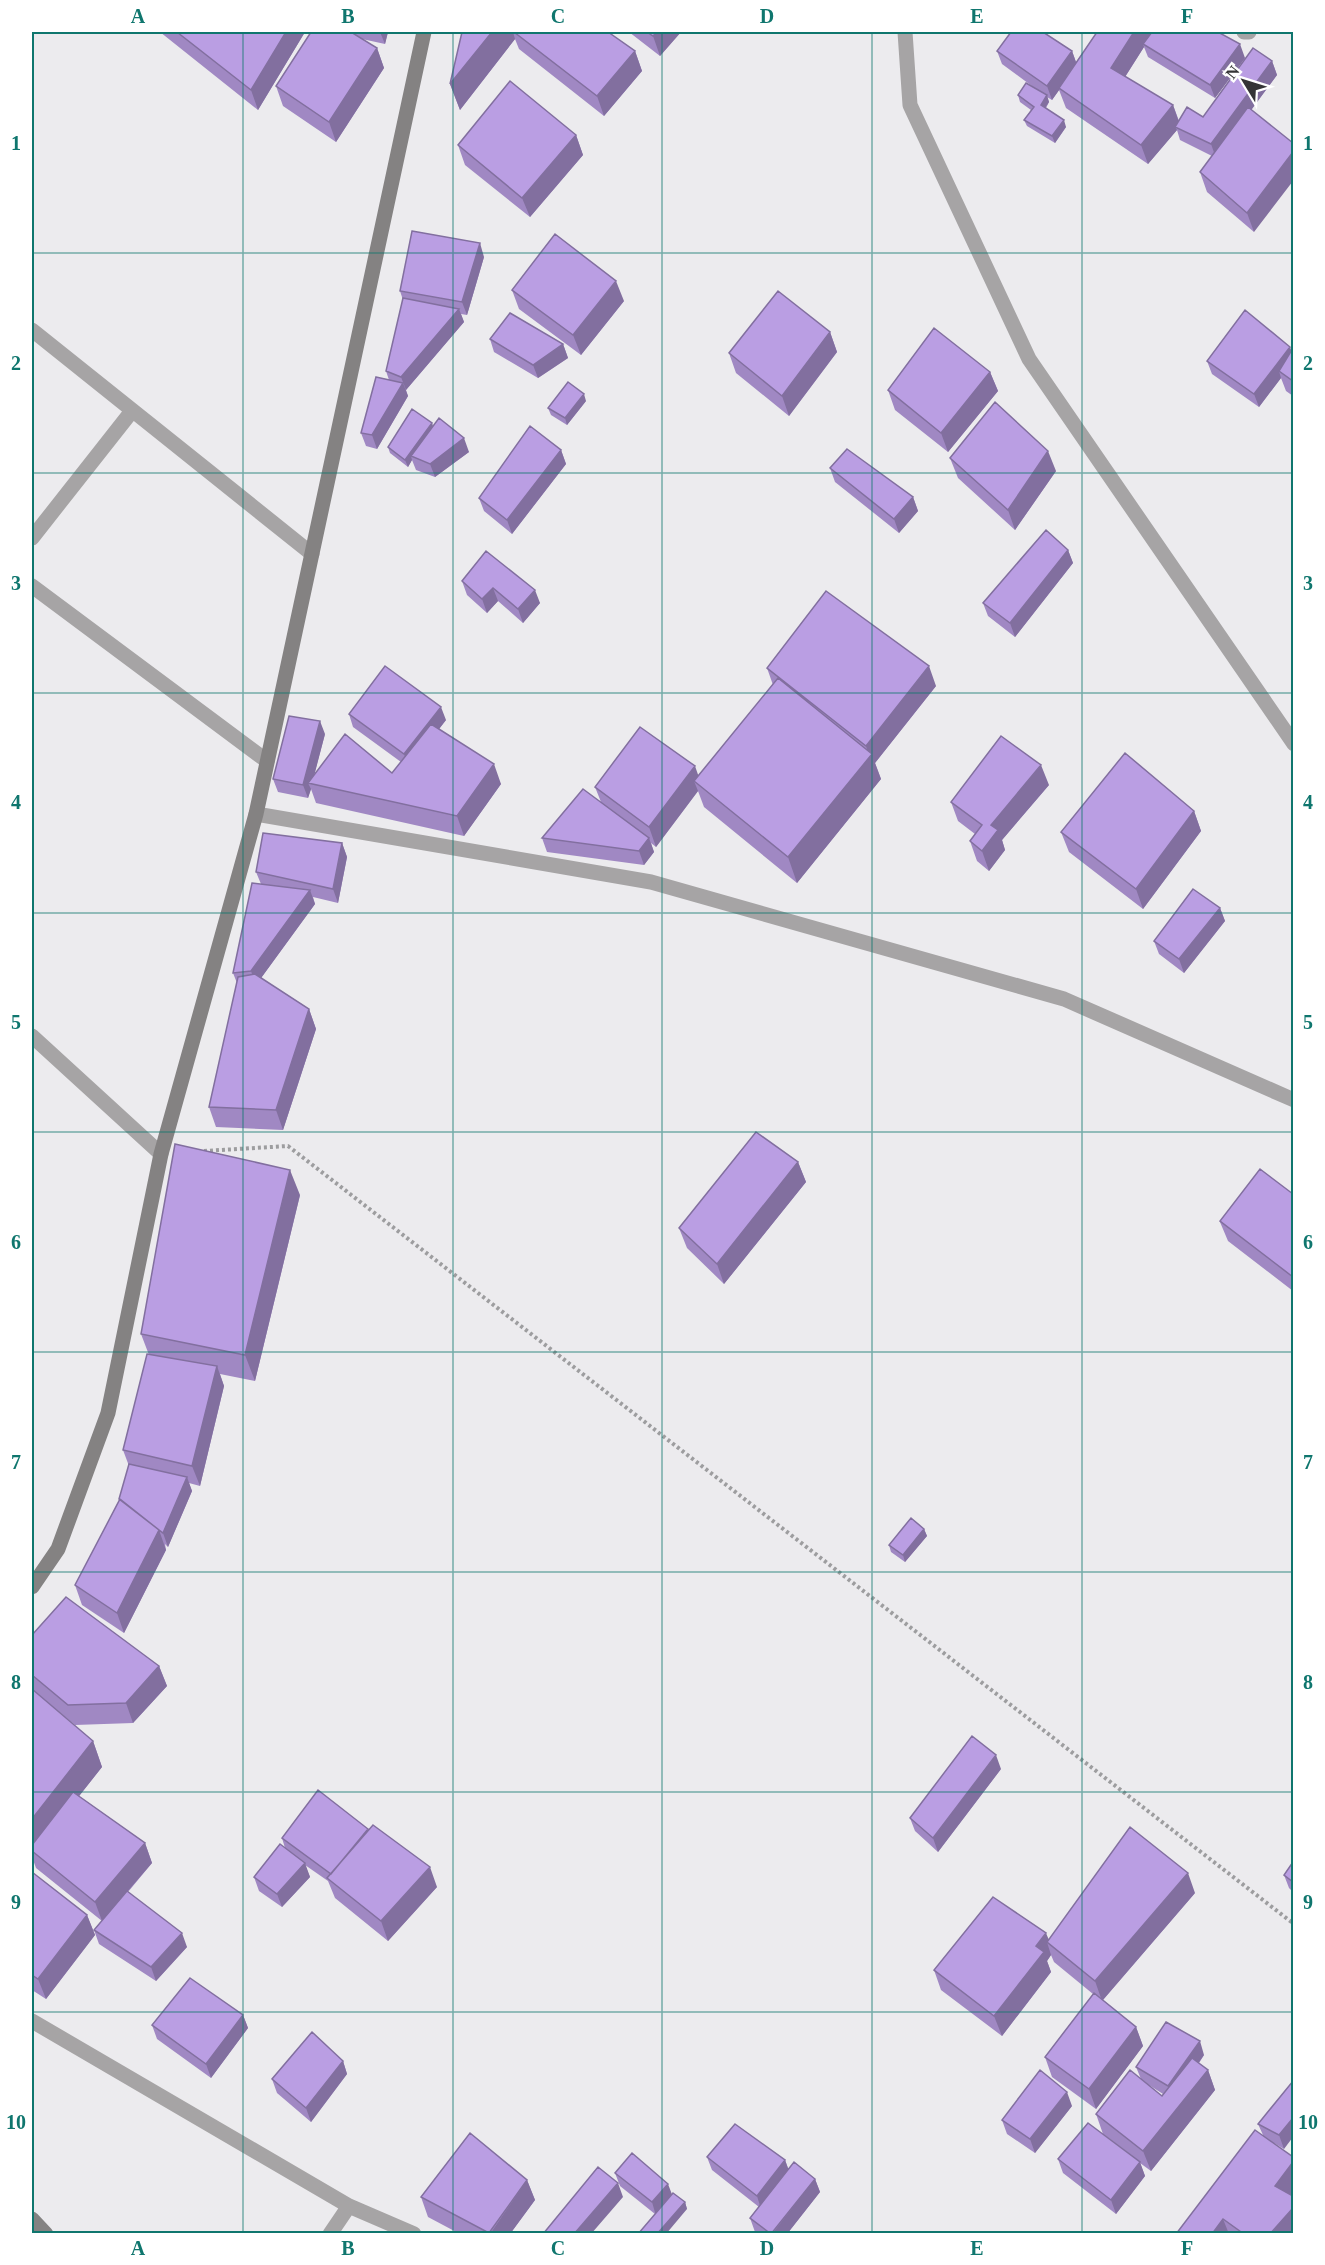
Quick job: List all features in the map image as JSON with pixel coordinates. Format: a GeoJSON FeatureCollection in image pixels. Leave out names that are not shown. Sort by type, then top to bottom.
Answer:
{"type":"FeatureCollection","features":[{"type":"Feature","properties":{"kind":"street"},"geometry":{"type":"LineString","coordinates":[[32,1587],[58,1550],[108,1413],[161,1154],[256,814],[424,32]]}},
{"type":"Feature","properties":{"kind":"street"},"geometry":{"type":"LineString","coordinates":[[905,32],[910,105],[1029,359],[1293,744]]}},
{"type":"Feature","properties":{"kind":"street"},"geometry":{"type":"LineString","coordinates":[[32,330],[312,554]]}},
{"type":"Feature","properties":{"kind":"street"},"geometry":{"type":"LineString","coordinates":[[32,538],[132,411]]}},
{"type":"Feature","properties":{"kind":"street"},"geometry":{"type":"LineString","coordinates":[[32,586],[267,761]]}},
{"type":"Feature","properties":{"kind":"street"},"geometry":{"type":"LineString","coordinates":[[256,814],[662,885],[1064,999],[1293,1100]]}},
{"type":"Feature","properties":{"kind":"street"},"geometry":{"type":"LineString","coordinates":[[32,1036],[161,1154]]}},
{"type":"Feature","properties":{"kind":"street"},"geometry":{"type":"LineString","coordinates":[[32,2021],[349,2206],[414,2234]]}},
{"type":"Feature","properties":{"kind":"street"},"geometry":{"type":"LineString","coordinates":[[330,2234],[349,2206]]}},
{"type":"Feature","properties":{"kind":"street"},"geometry":{"type":"LineString","coordinates":[[32,2219],[46,2234]]}},
{"type":"Feature","properties":{"kind":"path"},"geometry":{"type":"LineString","coordinates":[[161,1154],[288,1146],[1293,1924]]}},
{"type":"Feature","properties":{"kind":"building"},"geometry":{"type":"Polygon","coordinates":[[[177,32],[286,32],[251,90],[177,32]]]}},
{"type":"Feature","properties":{"kind":"building"},"geometry":{"type":"Polygon","coordinates":[[[311,32],[351,32],[377,48],[329,122],[276,86],[311,32]]]}},
{"type":"Feature","properties":{"kind":"building"},"geometry":{"type":"Polygon","coordinates":[[[462,32],[492,32],[450,84],[462,32]]]}},
{"type":"Feature","properties":{"kind":"building"},"geometry":{"type":"Polygon","coordinates":[[[514,32],[608,32],[635,51],[597,96],[514,32]]]}},
{"type":"Feature","properties":{"kind":"building"},"geometry":{"type":"Polygon","coordinates":[[[1011,32],[1043,32],[1072,51],[1047,86],[997,51],[1011,32]]]}},
{"type":"Feature","properties":{"kind":"building"},"geometry":{"type":"Polygon","coordinates":[[[1097,32],[1134,32],[1111,68],[1173,105],[1141,145],[1059,88],[1097,32]]]}},
{"type":"Feature","properties":{"kind":"building"},"geometry":{"type":"Polygon","coordinates":[[[1152,32],[1218,32],[1240,44],[1210,85],[1143,44],[1152,32]]]}},
{"type":"Feature","properties":{"kind":"building"},"geometry":{"type":"Polygon","coordinates":[[[1253,48],[1272,61],[1211,144],[1175,127],[1187,107],[1203,117],[1253,48]]]}},
{"type":"Feature","properties":{"kind":"building"},"geometry":{"type":"Polygon","coordinates":[[[510,81],[576,135],[522,198],[458,145],[510,81]]]}},
{"type":"Feature","properties":{"kind":"building"},"geometry":{"type":"Polygon","coordinates":[[[1026,83],[1047,95],[1041,105],[1064,120],[1052,136],[1024,120],[1034,107],[1018,95],[1026,83]]]}},
{"type":"Feature","properties":{"kind":"building"},"geometry":{"type":"Polygon","coordinates":[[[1248,107],[1293,143],[1293,152],[1247,213],[1200,172],[1248,107]]]}},
{"type":"Feature","properties":{"kind":"building"},"geometry":{"type":"Polygon","coordinates":[[[412,231],[480,243],[462,302],[400,291],[412,231]]]}},
{"type":"Feature","properties":{"kind":"building"},"geometry":{"type":"Polygon","coordinates":[[[555,234],[616,281],[573,335],[512,290],[555,234]]]}},
{"type":"Feature","properties":{"kind":"building"},"geometry":{"type":"Polygon","coordinates":[[[778,291],[830,332],[782,396],[729,353],[778,291]]]}},
{"type":"Feature","properties":{"kind":"building"},"geometry":{"type":"Polygon","coordinates":[[[403,298],[459,309],[401,377],[386,371],[403,298]]]}},
{"type":"Feature","properties":{"kind":"building"},"geometry":{"type":"Polygon","coordinates":[[[1245,310],[1290,347],[1254,394],[1207,361],[1245,310]]]}},
{"type":"Feature","properties":{"kind":"building"},"geometry":{"type":"Polygon","coordinates":[[[510,313],[563,344],[533,365],[490,339],[510,313]]]}},
{"type":"Feature","properties":{"kind":"building"},"geometry":{"type":"Polygon","coordinates":[[[934,328],[990,372],[941,433],[888,390],[934,328]]]}},
{"type":"Feature","properties":{"kind":"building"},"geometry":{"type":"Polygon","coordinates":[[[1293,348],[1293,381],[1279,371],[1293,348]]]}},
{"type":"Feature","properties":{"kind":"building"},"geometry":{"type":"Polygon","coordinates":[[[376,377],[403,383],[372,435],[361,433],[376,377]]]}},
{"type":"Feature","properties":{"kind":"building"},"geometry":{"type":"Polygon","coordinates":[[[568,382],[584,394],[565,418],[548,408],[568,382]]]}},
{"type":"Feature","properties":{"kind":"building"},"geometry":{"type":"Polygon","coordinates":[[[995,402],[1048,451],[1008,510],[950,458],[995,402]]]}},
{"type":"Feature","properties":{"kind":"building"},"geometry":{"type":"Polygon","coordinates":[[[412,409],[432,423],[405,460],[388,447],[412,409]]]}},
{"type":"Feature","properties":{"kind":"building"},"geometry":{"type":"Polygon","coordinates":[[[439,418],[464,438],[430,464],[411,456],[439,418]]]}},
{"type":"Feature","properties":{"kind":"building"},"geometry":{"type":"Polygon","coordinates":[[[530,426],[561,450],[507,520],[479,498],[530,426]]]}},
{"type":"Feature","properties":{"kind":"building"},"geometry":{"type":"Polygon","coordinates":[[[847,449],[913,497],[894,519],[830,468],[847,449]]]}},
{"type":"Feature","properties":{"kind":"building"},"geometry":{"type":"Polygon","coordinates":[[[1046,530],[1068,550],[1010,623],[983,603],[1046,530]]]}},
{"type":"Feature","properties":{"kind":"building"},"geometry":{"type":"Polygon","coordinates":[[[486,551],[535,590],[518,609],[493,588],[482,599],[462,581],[486,551]]]}},
{"type":"Feature","properties":{"kind":"building"},"geometry":{"type":"Polygon","coordinates":[[[826,591],[929,666],[866,746],[767,668],[826,591]]]}},
{"type":"Feature","properties":{"kind":"building"},"geometry":{"type":"Polygon","coordinates":[[[385,666],[441,707],[404,754],[349,714],[385,666]]]}},
{"type":"Feature","properties":{"kind":"building"},"geometry":{"type":"Polygon","coordinates":[[[778,678],[872,754],[788,857],[694,781],[778,678]]]}},
{"type":"Feature","properties":{"kind":"building"},"geometry":{"type":"Polygon","coordinates":[[[289,716],[320,721],[303,785],[273,779],[289,716]]]}},
{"type":"Feature","properties":{"kind":"building"},"geometry":{"type":"Polygon","coordinates":[[[431,724],[494,764],[457,816],[308,783],[345,734],[392,773],[431,724]]]}},
{"type":"Feature","properties":{"kind":"building"},"geometry":{"type":"Polygon","coordinates":[[[640,727],[695,766],[649,827],[595,787],[640,727]]]}},
{"type":"Feature","properties":{"kind":"building"},"geometry":{"type":"Polygon","coordinates":[[[1001,736],[1041,765],[991,825],[998,830],[982,851],[970,841],[982,825],[951,802],[1001,736]]]}},
{"type":"Feature","properties":{"kind":"building"},"geometry":{"type":"Polygon","coordinates":[[[1125,753],[1194,811],[1136,889],[1061,832],[1125,753]]]}},
{"type":"Feature","properties":{"kind":"building"},"geometry":{"type":"Polygon","coordinates":[[[583,789],[649,838],[639,851],[542,838],[583,789]]]}},
{"type":"Feature","properties":{"kind":"building"},"geometry":{"type":"Polygon","coordinates":[[[263,833],[342,843],[333,889],[256,872],[263,833]]]}},
{"type":"Feature","properties":{"kind":"building"},"geometry":{"type":"Polygon","coordinates":[[[252,883],[310,890],[251,971],[233,973],[252,883]]]}},
{"type":"Feature","properties":{"kind":"building"},"geometry":{"type":"Polygon","coordinates":[[[1193,889],[1220,908],[1179,959],[1154,941],[1193,889]]]}},
{"type":"Feature","properties":{"kind":"building"},"geometry":{"type":"Polygon","coordinates":[[[255,974],[309,1009],[276,1110],[209,1107],[238,977],[255,974]]]}},
{"type":"Feature","properties":{"kind":"building"},"geometry":{"type":"Polygon","coordinates":[[[756,1132],[798,1162],[717,1264],[679,1228],[756,1132]]]}},
{"type":"Feature","properties":{"kind":"building"},"geometry":{"type":"Polygon","coordinates":[[[175,1144],[290,1170],[245,1355],[141,1334],[175,1144]]]}},
{"type":"Feature","properties":{"kind":"building"},"geometry":{"type":"Polygon","coordinates":[[[1260,1169],[1293,1194],[1293,1277],[1220,1221],[1260,1169]]]}},
{"type":"Feature","properties":{"kind":"building"},"geometry":{"type":"Polygon","coordinates":[[[147,1354],[217,1366],[192,1466],[123,1450],[147,1354]]]}},
{"type":"Feature","properties":{"kind":"building"},"geometry":{"type":"Polygon","coordinates":[[[129,1464],[187,1477],[163,1533],[119,1499],[129,1464]]]}},
{"type":"Feature","properties":{"kind":"building"},"geometry":{"type":"Polygon","coordinates":[[[120,1499],[159,1530],[117,1613],[75,1585],[120,1499]]]}},
{"type":"Feature","properties":{"kind":"building"},"geometry":{"type":"Polygon","coordinates":[[[911,1518],[924,1529],[903,1555],[889,1545],[911,1518]]]}},
{"type":"Feature","properties":{"kind":"building"},"geometry":{"type":"Polygon","coordinates":[[[66,1597],[159,1666],[126,1703],[68,1705],[32,1675],[32,1635],[66,1597]]]}},
{"type":"Feature","properties":{"kind":"building"},"geometry":{"type":"Polygon","coordinates":[[[32,1689],[93,1741],[32,1819],[32,1689]]]}},
{"type":"Feature","properties":{"kind":"building"},"geometry":{"type":"Polygon","coordinates":[[[972,1736],[996,1755],[933,1838],[910,1818],[972,1736]]]}},
{"type":"Feature","properties":{"kind":"building"},"geometry":{"type":"Polygon","coordinates":[[[318,1790],[368,1829],[331,1874],[282,1838],[318,1790]]]}},
{"type":"Feature","properties":{"kind":"building"},"geometry":{"type":"Polygon","coordinates":[[[73,1792],[145,1843],[95,1902],[32,1851],[32,1845],[73,1792]]]}},
{"type":"Feature","properties":{"kind":"building"},"geometry":{"type":"Polygon","coordinates":[[[373,1825],[430,1867],[381,1921],[327,1878],[373,1825]]]}},
{"type":"Feature","properties":{"kind":"building"},"geometry":{"type":"Polygon","coordinates":[[[1130,1827],[1188,1873],[1095,1981],[1047,1942],[1130,1827]]]}},
{"type":"Feature","properties":{"kind":"building"},"geometry":{"type":"Polygon","coordinates":[[[280,1844],[305,1863],[277,1894],[254,1877],[280,1844]]]}},
{"type":"Feature","properties":{"kind":"building"},"geometry":{"type":"Polygon","coordinates":[[[1293,1862],[1293,1882],[1284,1875],[1293,1862]]]}},
{"type":"Feature","properties":{"kind":"building"},"geometry":{"type":"Polygon","coordinates":[[[32,1872],[87,1915],[38,1979],[32,1975],[32,1872]]]}},
{"type":"Feature","properties":{"kind":"building"},"geometry":{"type":"Polygon","coordinates":[[[127,1891],[182,1933],[151,1967],[94,1930],[127,1891]]]}},
{"type":"Feature","properties":{"kind":"building"},"geometry":{"type":"Polygon","coordinates":[[[993,1897],[1046,1933],[1036,1946],[1044,1952],[994,2016],[934,1970],[993,1897]]]}},
{"type":"Feature","properties":{"kind":"building"},"geometry":{"type":"Polygon","coordinates":[[[190,1978],[243,2015],[206,2064],[152,2025],[190,1978]]]}},
{"type":"Feature","properties":{"kind":"building"},"geometry":{"type":"Polygon","coordinates":[[[1094,1993],[1136,2027],[1089,2089],[1045,2057],[1094,1993]]]}},
{"type":"Feature","properties":{"kind":"building"},"geometry":{"type":"Polygon","coordinates":[[[1166,2022],[1200,2041],[1168,2086],[1136,2067],[1166,2022]]]}},
{"type":"Feature","properties":{"kind":"building"},"geometry":{"type":"Polygon","coordinates":[[[312,2032],[343,2061],[306,2108],[272,2079],[312,2032]]]}},
{"type":"Feature","properties":{"kind":"building"},"geometry":{"type":"Polygon","coordinates":[[[1192,2058],[1208,2070],[1143,2151],[1096,2114],[1130,2070],[1162,2096],[1192,2058]]]}},
{"type":"Feature","properties":{"kind":"building"},"geometry":{"type":"Polygon","coordinates":[[[1040,2070],[1067,2092],[1030,2139],[1002,2120],[1040,2070]]]}},
{"type":"Feature","properties":{"kind":"building"},"geometry":{"type":"Polygon","coordinates":[[[1293,2081],[1293,2118],[1279,2135],[1258,2124],[1293,2081]]]}},
{"type":"Feature","properties":{"kind":"building"},"geometry":{"type":"Polygon","coordinates":[[[1088,2123],[1140,2162],[1111,2200],[1058,2159],[1088,2123]]]}},
{"type":"Feature","properties":{"kind":"building"},"geometry":{"type":"Polygon","coordinates":[[[735,2124],[785,2160],[757,2196],[707,2157],[735,2124]]]}},
{"type":"Feature","properties":{"kind":"building"},"geometry":{"type":"Polygon","coordinates":[[[1255,2130],[1293,2157],[1293,2162],[1275,2186],[1293,2196],[1293,2208],[1270,2234],[1244,2234],[1223,2219],[1212,2234],[1176,2234],[1255,2130]]]}},
{"type":"Feature","properties":{"kind":"building"},"geometry":{"type":"Polygon","coordinates":[[[470,2133],[527,2180],[489,2233],[421,2197],[470,2133]]]}},
{"type":"Feature","properties":{"kind":"building"},"geometry":{"type":"Polygon","coordinates":[[[632,2153],[668,2184],[652,2202],[615,2173],[632,2153]]]}},
{"type":"Feature","properties":{"kind":"building"},"geometry":{"type":"Polygon","coordinates":[[[794,2162],[815,2179],[771,2234],[750,2218],[794,2162]]]}},
{"type":"Feature","properties":{"kind":"building"},"geometry":{"type":"Polygon","coordinates":[[[598,2167],[618,2183],[574,2234],[543,2234],[598,2167]]]}},
{"type":"Feature","properties":{"kind":"building"},"geometry":{"type":"Polygon","coordinates":[[[673,2193],[685,2202],[657,2234],[638,2234],[673,2193]]]}}]}
